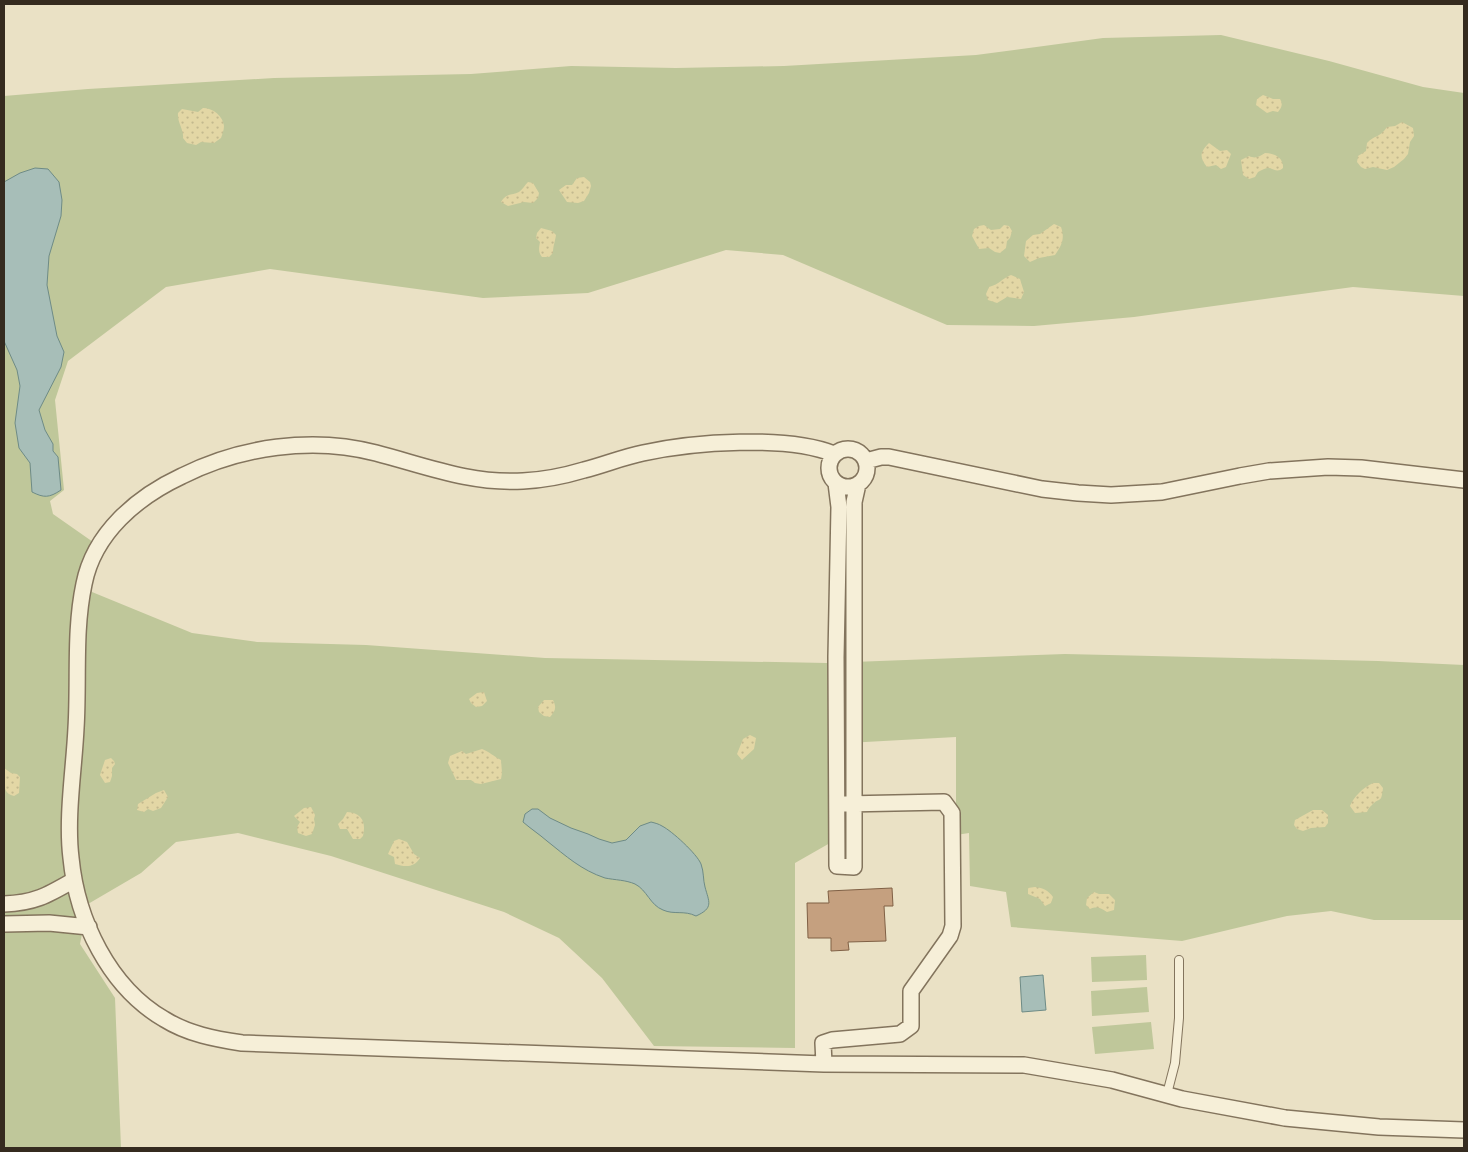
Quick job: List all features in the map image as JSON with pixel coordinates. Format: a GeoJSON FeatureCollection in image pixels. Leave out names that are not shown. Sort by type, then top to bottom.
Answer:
{"type":"FeatureCollection","features":[{"type":"Feature","properties":{"kind":"street"},"geometry":{"type":"LineString","coordinates":[[834,454],[813,447],[782,444],[740,443],[692,446],[645,452],[559,476],[507,482],[470,479],[360,449],[322,445],[302,446],[237,455],[204,466],[167,483],[130,509],[110,530],[94,554],[84,581],[80,615],[77,723],[70,826],[70,857],[74,880],[88,928],[115,974],[130,992],[162,1019],[191,1032],[242,1043],[824,1064],[1024,1066],[1112,1080],[1182,1099],[1286,1118],[1380,1127],[1464,1130]]}},
{"type":"Feature","properties":{"kind":"street"},"geometry":{"type":"LineString","coordinates":[[849,448],[859,452],[866,461],[865,476],[858,484],[850,487],[840,486],[836,483],[828,469],[834,454],[843,449],[849,448]]}},
{"type":"Feature","properties":{"kind":"street"},"geometry":{"type":"LineString","coordinates":[[866,461],[889,457],[1042,489],[1111,495],[1154,493],[1269,471],[1328,467],[1361,468],[1464,480]]}},
{"type":"Feature","properties":{"kind":"street"},"geometry":{"type":"LineString","coordinates":[[836,483],[839,507],[836,657],[838,866],[854,868],[854,502],[858,484]]}},
{"type":"Feature","properties":{"kind":"street"},"geometry":{"type":"LineString","coordinates":[[836,657],[854,657]]}},
{"type":"Feature","properties":{"kind":"street"},"geometry":{"type":"LineString","coordinates":[[824,1064],[823,1043],[832,1040],[900,1034],[911,1026],[911,991],[950,936],[954,926],[952,813],[944,802],[837,804]]}},
{"type":"Feature","properties":{"kind":"street"},"geometry":{"type":"LineString","coordinates":[[4,904],[35,900],[74,880]]}},
{"type":"Feature","properties":{"kind":"street"},"geometry":{"type":"LineString","coordinates":[[4,924],[49,923],[88,928]]}},
{"type":"Feature","properties":{"kind":"lane"},"geometry":{"type":"LineString","coordinates":[[1167,1094],[1176,1054],[1179,1018],[1179,960]]}},
{"type":"Feature","properties":{"kind":"green space"},"geometry":{"type":"Polygon","coordinates":[[[1221,35],[1329,61],[1423,87],[1464,93],[1464,296],[1353,287],[1134,317],[1034,326],[947,325],[783,255],[726,250],[588,293],[483,298],[270,269],[166,287],[68,361],[55,400],[64,490],[50,501],[53,514],[93,542],[92,592],[192,633],[257,642],[366,645],[545,658],[827,663],[1065,654],[1378,661],[1464,665],[1464,920],[1374,920],[1331,911],[1287,916],[1182,941],[1011,927],[1006,892],[970,886],[969,833],[956,835],[956,737],[829,744],[830,843],[795,863],[795,1048],[654,1046],[602,978],[559,938],[504,912],[331,856],[238,833],[176,842],[141,873],[88,904],[80,944],[115,998],[121,1148],[4,1148],[4,96],[274,78],[471,74],[571,66],[676,68],[784,66],[976,55],[1103,38],[1221,35]]]}},
{"type":"Feature","properties":{"kind":"green space"},"geometry":{"type":"Polygon","coordinates":[[[1146,955],[1147,980],[1092,982],[1091,957],[1146,955]]]}},
{"type":"Feature","properties":{"kind":"green space"},"geometry":{"type":"Polygon","coordinates":[[[1147,987],[1149,1012],[1092,1016],[1091,991],[1147,987]]]}},
{"type":"Feature","properties":{"kind":"green space"},"geometry":{"type":"Polygon","coordinates":[[[1151,1022],[1154,1049],[1095,1054],[1092,1027],[1151,1022]]]}},
{"type":"Feature","properties":{"kind":"sand"},"geometry":{"type":"Polygon","coordinates":[[[1263,95],[1273,99],[1280,99],[1282,105],[1278,112],[1267,113],[1256,105],[1257,99],[1263,95]]]}},
{"type":"Feature","properties":{"kind":"sand"},"geometry":{"type":"Polygon","coordinates":[[[203,108],[214,111],[222,119],[224,126],[221,138],[214,143],[201,142],[196,145],[187,143],[183,138],[178,113],[182,109],[198,112],[203,108]]]}},
{"type":"Feature","properties":{"kind":"sand"},"geometry":{"type":"Polygon","coordinates":[[[1402,122],[1413,128],[1414,136],[1410,142],[1408,154],[1404,159],[1387,170],[1373,167],[1365,169],[1361,167],[1357,162],[1358,156],[1366,151],[1367,143],[1382,133],[1387,127],[1395,126],[1402,122]]]}},
{"type":"Feature","properties":{"kind":"sand"},"geometry":{"type":"Polygon","coordinates":[[[1209,143],[1220,151],[1227,150],[1231,154],[1226,167],[1221,169],[1216,165],[1207,167],[1204,163],[1202,155],[1209,143]]]}},
{"type":"Feature","properties":{"kind":"sand"},"geometry":{"type":"Polygon","coordinates":[[[1265,153],[1278,157],[1282,161],[1283,168],[1278,170],[1265,169],[1249,179],[1243,175],[1241,160],[1249,156],[1257,157],[1265,153]]]}},
{"type":"Feature","properties":{"kind":"sand"},"geometry":{"type":"Polygon","coordinates":[[[584,177],[590,182],[591,186],[584,201],[578,203],[567,202],[559,190],[566,185],[572,185],[577,178],[584,177]]]}},
{"type":"Feature","properties":{"kind":"sand"},"geometry":{"type":"Polygon","coordinates":[[[528,182],[533,183],[539,193],[538,198],[533,203],[524,202],[508,206],[501,202],[507,195],[519,192],[528,182]]]}},
{"type":"Feature","properties":{"kind":"sand"},"geometry":{"type":"Polygon","coordinates":[[[1054,224],[1061,227],[1063,235],[1061,245],[1055,255],[1030,262],[1024,256],[1026,241],[1054,224]]]}},
{"type":"Feature","properties":{"kind":"sand"},"geometry":{"type":"Polygon","coordinates":[[[984,225],[991,230],[1000,229],[1004,225],[1009,226],[1012,231],[1006,248],[1000,253],[989,248],[979,249],[972,236],[974,229],[984,225]]]}},
{"type":"Feature","properties":{"kind":"sand"},"geometry":{"type":"Polygon","coordinates":[[[541,228],[552,231],[556,235],[553,253],[549,257],[542,257],[539,252],[540,242],[536,238],[541,228]]]}},
{"type":"Feature","properties":{"kind":"sand"},"geometry":{"type":"Polygon","coordinates":[[[1011,275],[1020,279],[1024,292],[1021,299],[1007,297],[997,303],[988,300],[986,294],[989,287],[1011,275]]]}},
{"type":"Feature","properties":{"kind":"sand"},"geometry":{"type":"Polygon","coordinates":[[[484,692],[487,701],[482,706],[476,707],[471,703],[469,699],[477,693],[484,692]]]}},
{"type":"Feature","properties":{"kind":"sand"},"geometry":{"type":"Polygon","coordinates":[[[544,700],[553,700],[555,705],[555,709],[550,717],[544,716],[539,712],[538,707],[544,700]]]}},
{"type":"Feature","properties":{"kind":"sand"},"geometry":{"type":"Polygon","coordinates":[[[750,735],[756,738],[754,749],[742,760],[737,754],[743,739],[750,735]]]}},
{"type":"Feature","properties":{"kind":"sand"},"geometry":{"type":"Polygon","coordinates":[[[482,749],[501,760],[501,779],[481,784],[471,780],[456,780],[448,763],[450,756],[462,751],[466,754],[482,749]]]}},
{"type":"Feature","properties":{"kind":"sand"},"geometry":{"type":"Polygon","coordinates":[[[111,758],[115,764],[112,768],[110,782],[105,783],[100,775],[105,760],[111,758]]]}},
{"type":"Feature","properties":{"kind":"sand"},"geometry":{"type":"Polygon","coordinates":[[[4,768],[20,777],[19,793],[14,796],[5,789],[4,768]]]}},
{"type":"Feature","properties":{"kind":"sand"},"geometry":{"type":"Polygon","coordinates":[[[1373,783],[1379,783],[1383,788],[1381,798],[1367,812],[1355,813],[1350,806],[1352,802],[1359,793],[1373,783]]]}},
{"type":"Feature","properties":{"kind":"sand"},"geometry":{"type":"Polygon","coordinates":[[[164,790],[168,797],[161,808],[153,811],[148,809],[144,812],[137,810],[138,804],[164,790]]]}},
{"type":"Feature","properties":{"kind":"sand"},"geometry":{"type":"Polygon","coordinates":[[[311,807],[315,815],[315,825],[312,834],[306,836],[298,833],[297,827],[300,822],[294,816],[304,808],[311,807]]]}},
{"type":"Feature","properties":{"kind":"sand"},"geometry":{"type":"Polygon","coordinates":[[[1313,810],[1322,810],[1328,815],[1328,823],[1325,827],[1311,828],[1303,831],[1297,829],[1294,825],[1295,820],[1313,810]]]}},
{"type":"Feature","properties":{"kind":"sand"},"geometry":{"type":"Polygon","coordinates":[[[347,812],[357,814],[362,820],[364,831],[360,839],[353,839],[347,829],[340,829],[338,824],[347,812]]]}},
{"type":"Feature","properties":{"kind":"sand"},"geometry":{"type":"Polygon","coordinates":[[[399,839],[407,842],[414,854],[420,858],[415,864],[406,866],[395,864],[394,857],[388,854],[394,841],[399,839]]]}},
{"type":"Feature","properties":{"kind":"sand"},"geometry":{"type":"Polygon","coordinates":[[[1028,888],[1043,889],[1053,897],[1051,903],[1045,906],[1040,899],[1028,894],[1028,888]]]}},
{"type":"Feature","properties":{"kind":"sand"},"geometry":{"type":"Polygon","coordinates":[[[1094,892],[1109,894],[1115,900],[1114,910],[1107,912],[1099,908],[1090,909],[1086,905],[1087,898],[1094,892]]]}},
{"type":"Feature","properties":{"kind":"water"},"geometry":{"type":"Polygon","coordinates":[[[35,168],[48,169],[59,182],[62,200],[61,216],[49,256],[47,285],[57,336],[64,352],[61,367],[39,410],[45,430],[53,444],[53,451],[58,457],[61,490],[53,495],[46,496],[32,492],[30,463],[19,448],[15,423],[20,386],[17,370],[4,341],[4,182],[20,173],[35,168]]]}},
{"type":"Feature","properties":{"kind":"water"},"geometry":{"type":"Polygon","coordinates":[[[532,809],[538,809],[550,818],[571,828],[612,843],[626,840],[640,826],[651,822],[661,825],[690,849],[699,860],[709,901],[708,907],[696,916],[667,911],[655,905],[643,890],[635,884],[605,878],[588,871],[523,822],[525,814],[532,809]]]}},
{"type":"Feature","properties":{"kind":"water"},"geometry":{"type":"Polygon","coordinates":[[[1043,975],[1046,1010],[1022,1012],[1020,977],[1043,975]]]}},
{"type":"Feature","properties":{"kind":"building"},"geometry":{"type":"Polygon","coordinates":[[[892,888],[893,906],[884,906],[886,941],[848,942],[849,950],[831,951],[831,938],[808,938],[807,903],[829,903],[828,891],[892,888]]]}}]}
